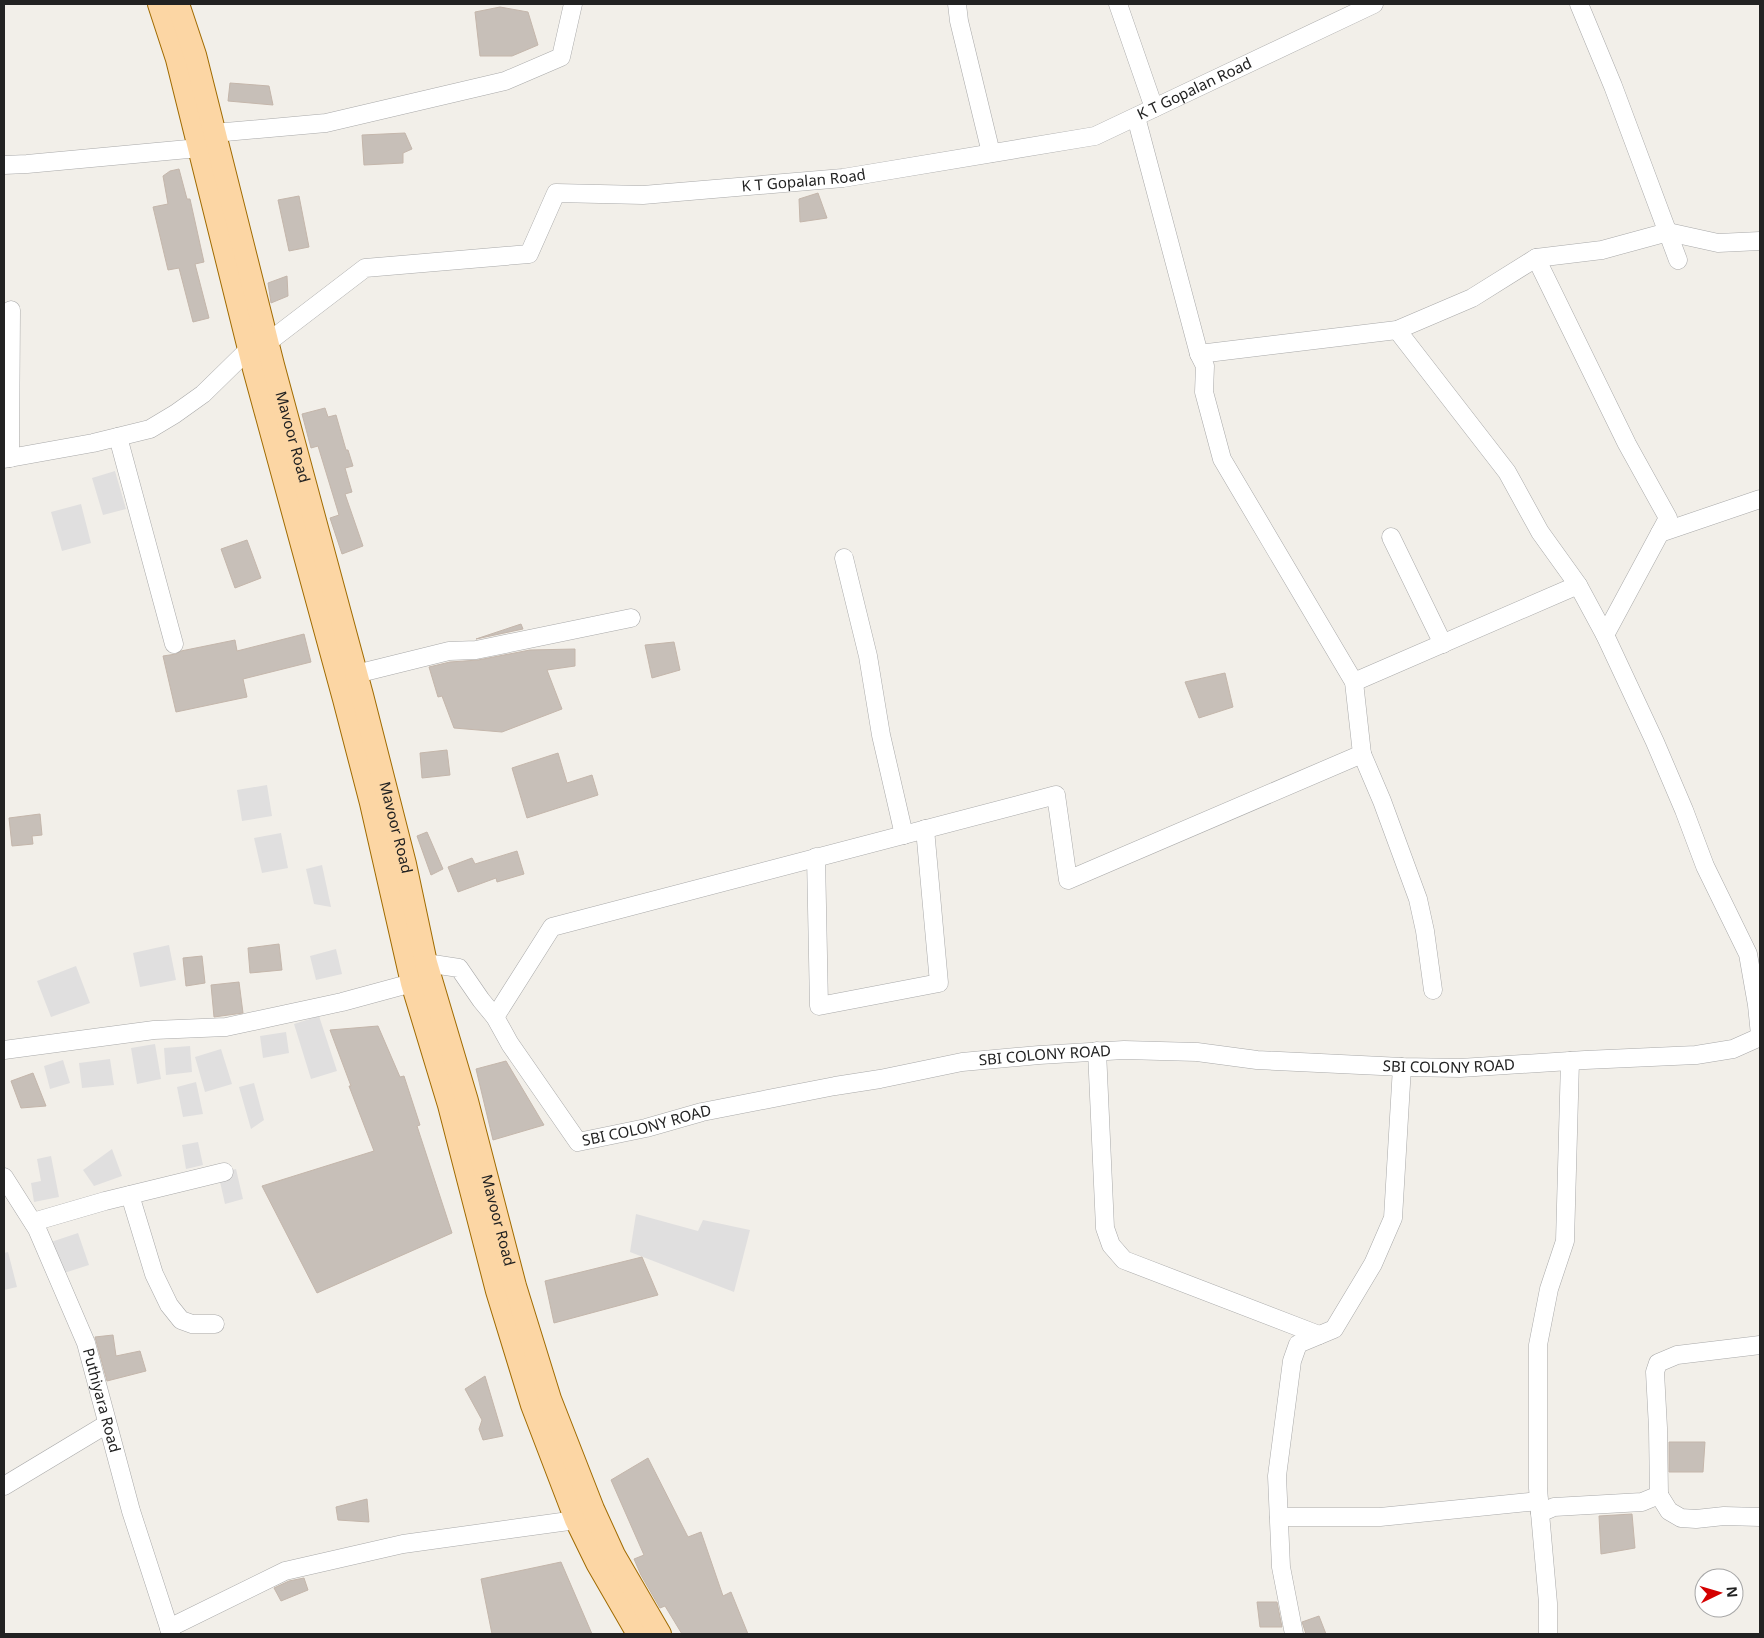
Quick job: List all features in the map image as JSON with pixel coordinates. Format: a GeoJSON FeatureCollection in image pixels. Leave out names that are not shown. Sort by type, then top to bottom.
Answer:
{"type":"FeatureCollection","features":[{"type":"Feature","properties":{"kind":"main road","name":"Mavoor Road"},"geometry":{"type":"LineString","coordinates":[[159,4],[176,59],[210,141]]}},
{"type":"Feature","properties":{"kind":"main road","name":"Mavoor Road"},"geometry":{"type":"LineString","coordinates":[[178,4],[195,55],[210,141],[253,337],[371,803],[412,983],[449,1105],[497,1291],[532,1405],[576,1520],[597,1563],[638,1634]]}},
{"type":"Feature","properties":{"kind":"main road","name":"Mavoor Road"},"geometry":{"type":"LineString","coordinates":[[253,337],[356,674],[405,864],[426,962],[467,1101],[515,1286],[550,1400],[589,1501],[614,1555],[660,1634]]}},
{"type":"Feature","properties":{"kind":"street"},"geometry":{"type":"LineString","coordinates":[[4,165],[28,164],[210,141],[326,123],[505,81],[561,57],[572,4]]}},
{"type":"Feature","properties":{"kind":"street"},"geometry":{"type":"LineString","coordinates":[[957,4],[959,21],[991,153]]}},
{"type":"Feature","properties":{"kind":"street"},"geometry":{"type":"LineString","coordinates":[[1118,4],[1154,108]]}},
{"type":"Feature","properties":{"kind":"street"},"geometry":{"type":"LineString","coordinates":[[1580,4],[1613,86],[1678,260]]}},
{"type":"Feature","properties":{"kind":"street","name":"K T Gopalan Road"},"geometry":{"type":"LineString","coordinates":[[253,337],[365,268],[529,254],[556,193],[643,195],[834,179],[1095,136],[1370,5]]}},
{"type":"Feature","properties":{"kind":"street"},"geometry":{"type":"LineString","coordinates":[[1136,116],[1199,354],[1205,366],[1204,392],[1222,459],[1354,682],[1362,754],[1382,801],[1418,899],[1425,931],[1433,990]]}},
{"type":"Feature","properties":{"kind":"street"},"geometry":{"type":"LineString","coordinates":[[1199,354],[1397,330],[1472,298],[1536,258],[1602,250],[1668,232],[1718,243],[1760,242]]}},
{"type":"Feature","properties":{"kind":"street"},"geometry":{"type":"LineString","coordinates":[[1536,258],[1627,444],[1668,518],[1605,635]]}},
{"type":"Feature","properties":{"kind":"street"},"geometry":{"type":"LineString","coordinates":[[11,310],[7,459],[93,443],[150,429],[203,394],[253,337]]}},
{"type":"Feature","properties":{"kind":"street"},"geometry":{"type":"LineString","coordinates":[[1397,330],[1507,472],[1540,532],[1578,585],[1605,635],[1655,742],[1705,866],[1748,954],[1757,1005],[1760,1036]]}},
{"type":"Feature","properties":{"kind":"street"},"geometry":{"type":"LineString","coordinates":[[118,437],[174,644]]}},
{"type":"Feature","properties":{"kind":"street"},"geometry":{"type":"LineString","coordinates":[[1660,533],[1760,499]]}},
{"type":"Feature","properties":{"kind":"street"},"geometry":{"type":"LineString","coordinates":[[1391,537],[1443,644]]}},
{"type":"Feature","properties":{"kind":"street"},"geometry":{"type":"LineString","coordinates":[[844,558],[868,656],[882,735],[904,835]]}},
{"type":"Feature","properties":{"kind":"street"},"geometry":{"type":"LineString","coordinates":[[1354,682],[1578,585]]}},
{"type":"Feature","properties":{"kind":"street"},"geometry":{"type":"LineString","coordinates":[[356,674],[449,651],[476,650],[631,618]]}},
{"type":"Feature","properties":{"kind":"street"},"geometry":{"type":"LineString","coordinates":[[495,1017],[552,927],[1056,795],[1068,880],[1362,754]]}},
{"type":"Feature","properties":{"kind":"street"},"geometry":{"type":"LineString","coordinates":[[816,858],[819,1006],[939,983],[926,829]]}},
{"type":"Feature","properties":{"kind":"street"},"geometry":{"type":"LineString","coordinates":[[4,1050],[154,1030],[226,1026],[342,1002],[412,983],[426,962]]}},
{"type":"Feature","properties":{"kind":"street","name":"SBI COLONY ROAD"},"geometry":{"type":"LineString","coordinates":[[426,962],[459,968],[480,1000],[495,1017],[515,1052],[578,1142],[646,1128],[702,1112],[835,1086],[962,1062],[1039,1054],[1124,1050],[1197,1052],[1257,1060],[1460,1068],[1570,1060],[1696,1055],[1733,1049],[1760,1036]]}},
{"type":"Feature","properties":{"kind":"street"},"geometry":{"type":"LineString","coordinates":[[1097,1052],[1105,1228],[1111,1245],[1124,1260],[1319,1335]]}},
{"type":"Feature","properties":{"kind":"street"},"geometry":{"type":"LineString","coordinates":[[1548,1634],[1548,1603],[1538,1488],[1538,1345],[1549,1289],[1565,1241],[1570,1060]]}},
{"type":"Feature","properties":{"kind":"street"},"geometry":{"type":"LineString","coordinates":[[1294,1634],[1281,1567],[1277,1476],[1292,1361],[1298,1344],[1334,1328],[1373,1264],[1393,1218],[1402,1067]]}},
{"type":"Feature","properties":{"kind":"street"},"geometry":{"type":"LineString","coordinates":[[33,1222],[130,1195],[224,1172]]}},
{"type":"Feature","properties":{"kind":"street","name":"Puthiyara Road"},"geometry":{"type":"LineString","coordinates":[[4,1177],[33,1222],[86,1343],[131,1511],[170,1631]]}},
{"type":"Feature","properties":{"kind":"street"},"geometry":{"type":"LineString","coordinates":[[130,1195],[154,1274],[170,1305],[181,1320],[192,1324],[215,1324]]}},
{"type":"Feature","properties":{"kind":"street"},"geometry":{"type":"LineString","coordinates":[[1760,1345],[1677,1355],[1658,1363],[1655,1372],[1658,1428],[1658,1495],[1669,1511],[1681,1518],[1696,1519],[1724,1516],[1760,1517]]}},
{"type":"Feature","properties":{"kind":"street"},"geometry":{"type":"LineString","coordinates":[[4,1486],[107,1424]]}},
{"type":"Feature","properties":{"kind":"street"},"geometry":{"type":"LineString","coordinates":[[1279,1517],[1380,1517],[1642,1502],[1658,1495]]}},
{"type":"Feature","properties":{"kind":"street"},"geometry":{"type":"LineString","coordinates":[[170,1631],[284,1571],[403,1544],[576,1520]]}},
{"type":"Feature","properties":{"kind":"shaded area"},"geometry":{"type":"Polygon","coordinates":[[[115,471],[126,509],[103,515],[92,478],[115,471]]]}},
{"type":"Feature","properties":{"kind":"shaded area"},"geometry":{"type":"Polygon","coordinates":[[[81,504],[91,543],[62,551],[51,512],[81,504]]]}},
{"type":"Feature","properties":{"kind":"shaded area"},"geometry":{"type":"Polygon","coordinates":[[[267,785],[272,816],[242,821],[237,790],[267,785]]]}},
{"type":"Feature","properties":{"kind":"shaded area"},"geometry":{"type":"Polygon","coordinates":[[[281,833],[288,868],[262,873],[254,838],[281,833]]]}},
{"type":"Feature","properties":{"kind":"shaded area"},"geometry":{"type":"Polygon","coordinates":[[[322,865],[331,907],[314,904],[306,869],[322,865]]]}},
{"type":"Feature","properties":{"kind":"shaded area"},"geometry":{"type":"Polygon","coordinates":[[[169,945],[176,980],[140,987],[133,953],[169,945]]]}},
{"type":"Feature","properties":{"kind":"shaded area"},"geometry":{"type":"Polygon","coordinates":[[[336,949],[342,974],[316,980],[310,956],[336,949]]]}},
{"type":"Feature","properties":{"kind":"shaded area"},"geometry":{"type":"Polygon","coordinates":[[[76,966],[90,1003],[51,1017],[37,981],[76,966]]]}},
{"type":"Feature","properties":{"kind":"shaded area"},"geometry":{"type":"Polygon","coordinates":[[[319,1016],[337,1071],[311,1079],[294,1024],[319,1016]]]}},
{"type":"Feature","properties":{"kind":"shaded area"},"geometry":{"type":"Polygon","coordinates":[[[286,1032],[289,1053],[263,1058],[260,1036],[286,1032]]]}},
{"type":"Feature","properties":{"kind":"shaded area"},"geometry":{"type":"Polygon","coordinates":[[[155,1044],[161,1079],[137,1084],[131,1048],[155,1044]]]}},
{"type":"Feature","properties":{"kind":"shaded area"},"geometry":{"type":"Polygon","coordinates":[[[190,1046],[192,1072],[166,1075],[164,1048],[190,1046]]]}},
{"type":"Feature","properties":{"kind":"shaded area"},"geometry":{"type":"Polygon","coordinates":[[[221,1049],[232,1084],[205,1092],[195,1057],[221,1049]]]}},
{"type":"Feature","properties":{"kind":"shaded area"},"geometry":{"type":"Polygon","coordinates":[[[110,1059],[114,1085],[82,1088],[79,1063],[110,1059]]]}},
{"type":"Feature","properties":{"kind":"shaded area"},"geometry":{"type":"Polygon","coordinates":[[[63,1060],[70,1083],[50,1089],[44,1066],[63,1060]]]}},
{"type":"Feature","properties":{"kind":"shaded area"},"geometry":{"type":"Polygon","coordinates":[[[196,1082],[203,1114],[183,1117],[177,1087],[196,1082]]]}},
{"type":"Feature","properties":{"kind":"shaded area"},"geometry":{"type":"Polygon","coordinates":[[[254,1083],[264,1120],[251,1129],[239,1087],[254,1083]]]}},
{"type":"Feature","properties":{"kind":"shaded area"},"geometry":{"type":"Polygon","coordinates":[[[198,1142],[203,1165],[186,1169],[182,1145],[198,1142]]]}},
{"type":"Feature","properties":{"kind":"shaded area"},"geometry":{"type":"Polygon","coordinates":[[[112,1149],[122,1176],[94,1186],[83,1170],[112,1149]]]}},
{"type":"Feature","properties":{"kind":"shaded area"},"geometry":{"type":"Polygon","coordinates":[[[51,1156],[59,1197],[34,1202],[31,1183],[41,1181],[37,1159],[51,1156]]]}},
{"type":"Feature","properties":{"kind":"shaded area"},"geometry":{"type":"Polygon","coordinates":[[[236,1169],[243,1199],[225,1204],[218,1173],[236,1169]]]}},
{"type":"Feature","properties":{"kind":"shaded area"},"geometry":{"type":"Polygon","coordinates":[[[636,1214],[698,1231],[703,1220],[750,1230],[734,1292],[630,1252],[636,1214]]]}},
{"type":"Feature","properties":{"kind":"shaded area"},"geometry":{"type":"Polygon","coordinates":[[[78,1233],[89,1265],[61,1274],[51,1242],[78,1233]]]}},
{"type":"Feature","properties":{"kind":"shaded area"},"geometry":{"type":"Polygon","coordinates":[[[8,1252],[17,1287],[4,1290],[4,1253],[8,1252]]]}},
{"type":"Feature","properties":{"kind":"building"},"geometry":{"type":"Polygon","coordinates":[[[500,7],[528,12],[538,45],[512,56],[480,56],[475,12],[500,7]]]}},
{"type":"Feature","properties":{"kind":"building"},"geometry":{"type":"Polygon","coordinates":[[[230,83],[269,86],[273,105],[228,101],[230,83]]]}},
{"type":"Feature","properties":{"kind":"building"},"geometry":{"type":"Polygon","coordinates":[[[405,133],[412,149],[403,153],[403,163],[364,165],[362,135],[405,133]]]}},
{"type":"Feature","properties":{"kind":"building"},"geometry":{"type":"Polygon","coordinates":[[[179,169],[187,199],[190,199],[204,262],[195,264],[209,318],[193,322],[179,268],[168,270],[153,207],[168,204],[163,176],[170,171],[179,169]]]}},
{"type":"Feature","properties":{"kind":"building"},"geometry":{"type":"Polygon","coordinates":[[[818,193],[827,218],[800,222],[799,199],[818,193]]]}},
{"type":"Feature","properties":{"kind":"building"},"geometry":{"type":"Polygon","coordinates":[[[299,196],[309,247],[289,251],[278,200],[299,196]]]}},
{"type":"Feature","properties":{"kind":"building"},"geometry":{"type":"Polygon","coordinates":[[[287,276],[288,296],[271,303],[268,283],[287,276]]]}},
{"type":"Feature","properties":{"kind":"building"},"geometry":{"type":"Polygon","coordinates":[[[325,408],[328,417],[336,415],[346,450],[348,450],[353,466],[345,468],[352,492],[345,494],[363,546],[342,554],[330,518],[339,515],[318,446],[311,448],[302,414],[325,408]]]}},
{"type":"Feature","properties":{"kind":"building"},"geometry":{"type":"Polygon","coordinates":[[[247,540],[261,578],[235,588],[221,549],[247,540]]]}},
{"type":"Feature","properties":{"kind":"building"},"geometry":{"type":"Polygon","coordinates":[[[521,624],[523,629],[476,639],[521,624]]]}},
{"type":"Feature","properties":{"kind":"building"},"geometry":{"type":"Polygon","coordinates":[[[304,634],[311,662],[243,679],[247,697],[176,712],[163,656],[235,640],[237,651],[304,634]]]}},
{"type":"Feature","properties":{"kind":"building"},"geometry":{"type":"Polygon","coordinates":[[[674,642],[680,670],[652,678],[645,645],[674,642]]]}},
{"type":"Feature","properties":{"kind":"building"},"geometry":{"type":"Polygon","coordinates":[[[575,649],[575,666],[547,670],[562,709],[502,732],[454,728],[442,696],[438,697],[429,667],[530,650],[575,649]]]}},
{"type":"Feature","properties":{"kind":"building"},"geometry":{"type":"Polygon","coordinates":[[[1225,673],[1233,707],[1199,718],[1185,682],[1225,673]]]}},
{"type":"Feature","properties":{"kind":"building"},"geometry":{"type":"Polygon","coordinates":[[[447,750],[450,775],[422,778],[420,753],[447,750]]]}},
{"type":"Feature","properties":{"kind":"building"},"geometry":{"type":"Polygon","coordinates":[[[558,753],[567,783],[592,775],[598,795],[527,818],[512,768],[558,753]]]}},
{"type":"Feature","properties":{"kind":"building"},"geometry":{"type":"Polygon","coordinates":[[[40,814],[42,835],[32,836],[33,844],[12,846],[9,818],[40,814]]]}},
{"type":"Feature","properties":{"kind":"building"},"geometry":{"type":"Polygon","coordinates":[[[427,832],[443,869],[431,875],[417,836],[427,832]]]}},
{"type":"Feature","properties":{"kind":"building"},"geometry":{"type":"Polygon","coordinates":[[[517,851],[524,874],[497,882],[496,878],[458,892],[448,867],[472,858],[475,864],[517,851]]]}},
{"type":"Feature","properties":{"kind":"building"},"geometry":{"type":"Polygon","coordinates":[[[279,944],[282,970],[250,973],[248,948],[279,944]]]}},
{"type":"Feature","properties":{"kind":"building"},"geometry":{"type":"Polygon","coordinates":[[[202,956],[205,983],[186,986],[183,958],[202,956]]]}},
{"type":"Feature","properties":{"kind":"building"},"geometry":{"type":"Polygon","coordinates":[[[239,982],[243,1013],[214,1017],[211,985],[239,982]]]}},
{"type":"Feature","properties":{"kind":"building"},"geometry":{"type":"Polygon","coordinates":[[[378,1026],[400,1077],[404,1076],[420,1125],[417,1126],[452,1233],[317,1293],[262,1186],[374,1151],[330,1030],[378,1026]]]}},
{"type":"Feature","properties":{"kind":"building"},"geometry":{"type":"Polygon","coordinates":[[[506,1061],[544,1125],[493,1140],[476,1069],[506,1061]]]}},
{"type":"Feature","properties":{"kind":"building"},"geometry":{"type":"Polygon","coordinates":[[[33,1073],[46,1106],[21,1108],[11,1081],[33,1073]]]}},
{"type":"Feature","properties":{"kind":"building"},"geometry":{"type":"Polygon","coordinates":[[[642,1257],[658,1295],[554,1323],[545,1281],[642,1257]]]}},
{"type":"Feature","properties":{"kind":"building"},"geometry":{"type":"Polygon","coordinates":[[[113,1335],[116,1356],[140,1351],[146,1371],[107,1381],[95,1337],[113,1335]]]}},
{"type":"Feature","properties":{"kind":"building"},"geometry":{"type":"Polygon","coordinates":[[[485,1376],[503,1436],[483,1440],[479,1429],[482,1420],[465,1389],[485,1376]]]}},
{"type":"Feature","properties":{"kind":"building"},"geometry":{"type":"Polygon","coordinates":[[[1669,1442],[1705,1442],[1703,1472],[1669,1472],[1669,1442]]]}},
{"type":"Feature","properties":{"kind":"building"},"geometry":{"type":"Polygon","coordinates":[[[648,1458],[688,1537],[701,1532],[723,1596],[731,1592],[748,1634],[682,1634],[665,1606],[660,1608],[641,1575],[634,1559],[644,1555],[611,1480],[648,1458]]]}},
{"type":"Feature","properties":{"kind":"building"},"geometry":{"type":"Polygon","coordinates":[[[367,1499],[369,1522],[338,1520],[336,1507],[367,1499]]]}},
{"type":"Feature","properties":{"kind":"building"},"geometry":{"type":"Polygon","coordinates":[[[1632,1514],[1635,1548],[1601,1554],[1599,1516],[1632,1514]]]}},
{"type":"Feature","properties":{"kind":"building"},"geometry":{"type":"Polygon","coordinates":[[[561,1562],[592,1634],[492,1634],[481,1579],[561,1562]]]}},
{"type":"Feature","properties":{"kind":"building"},"geometry":{"type":"Polygon","coordinates":[[[304,1578],[308,1590],[281,1601],[274,1588],[289,1581],[304,1578]]]}},
{"type":"Feature","properties":{"kind":"building"},"geometry":{"type":"Polygon","coordinates":[[[1257,1602],[1277,1602],[1282,1627],[1260,1627],[1257,1602]]]}},
{"type":"Feature","properties":{"kind":"building"},"geometry":{"type":"Polygon","coordinates":[[[1319,1616],[1326,1634],[1306,1634],[1302,1622],[1319,1616]]]}}]}
